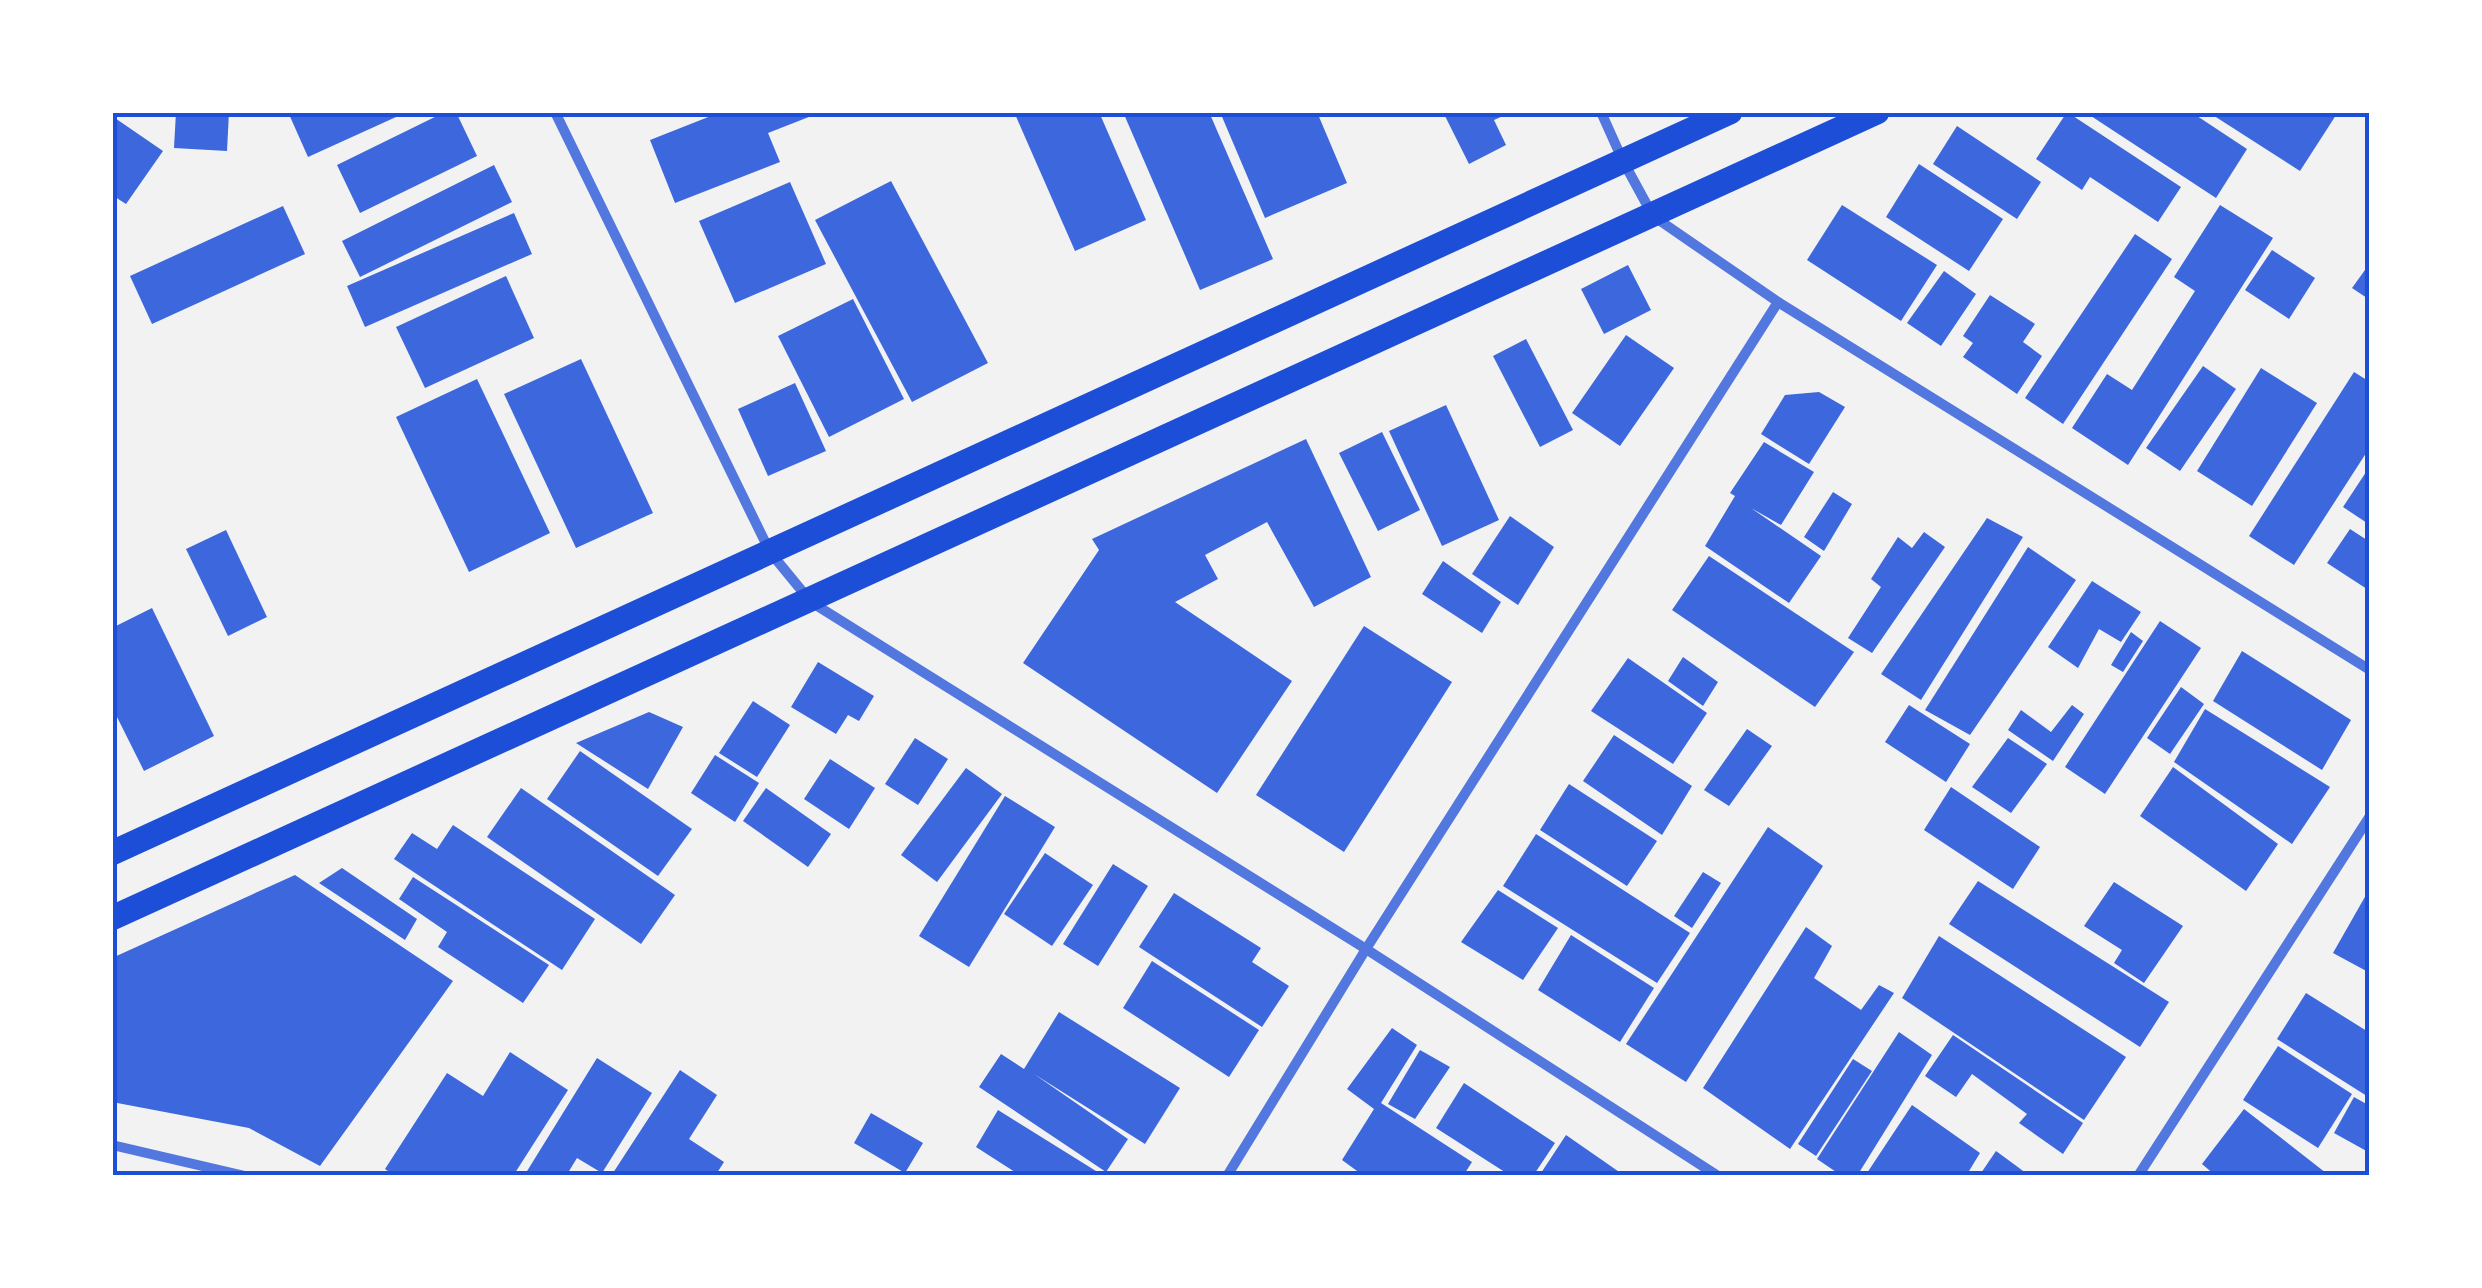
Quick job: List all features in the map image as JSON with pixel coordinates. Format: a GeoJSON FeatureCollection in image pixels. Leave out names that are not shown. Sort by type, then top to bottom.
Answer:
{"type":"FeatureCollection","features":[{"type":"Feature","properties":{"kind":"main road"},"geometry":{"type":"LineString","coordinates":[[112,853],[1730,112]]}},
{"type":"Feature","properties":{"kind":"main road"},"geometry":{"type":"LineString","coordinates":[[112,918],[1878,112]]}},
{"type":"Feature","properties":{"kind":"street"},"geometry":{"type":"LineString","coordinates":[[554,112],[770,552],[810,602],[1366,948],[1718,1176]]}},
{"type":"Feature","properties":{"kind":"street"},"geometry":{"type":"LineString","coordinates":[[1602,112],[1622,162],[1652,216],[1778,302],[2370,670]]}},
{"type":"Feature","properties":{"kind":"street"},"geometry":{"type":"LineString","coordinates":[[1226,1176],[1366,948],[1778,302]]}},
{"type":"Feature","properties":{"kind":"street"},"geometry":{"type":"LineString","coordinates":[[2138,1176],[2370,816]]}},
{"type":"Feature","properties":{"kind":"street"},"geometry":{"type":"LineString","coordinates":[[112,1145],[245,1176]]}},
{"type":"Feature","properties":{"kind":"building"},"geometry":{"type":"Polygon","coordinates":[[[176,112],[229,112],[227,151],[174,148],[176,112]]]}},
{"type":"Feature","properties":{"kind":"building"},"geometry":{"type":"Polygon","coordinates":[[[288,112],[407,112],[308,157],[288,112]]]}},
{"type":"Feature","properties":{"kind":"building"},"geometry":{"type":"Polygon","coordinates":[[[445,112],[456,112],[477,156],[360,213],[337,165],[445,112]]]}},
{"type":"Feature","properties":{"kind":"building"},"geometry":{"type":"Polygon","coordinates":[[[721,112],[819,113],[768,133],[780,162],[675,203],[650,140],[721,112]]]}},
{"type":"Feature","properties":{"kind":"building"},"geometry":{"type":"Polygon","coordinates":[[[1014,112],[1099,112],[1146,220],[1075,251],[1014,112]]]}},
{"type":"Feature","properties":{"kind":"building"},"geometry":{"type":"Polygon","coordinates":[[[1123,112],[1209,112],[1273,259],[1200,290],[1123,112]]]}},
{"type":"Feature","properties":{"kind":"building"},"geometry":{"type":"Polygon","coordinates":[[[1220,112],[1317,112],[1347,183],[1265,218],[1220,112]]]}},
{"type":"Feature","properties":{"kind":"building"},"geometry":{"type":"Polygon","coordinates":[[[1443,112],[1512,112],[1494,120],[1506,145],[1469,164],[1443,112]]]}},
{"type":"Feature","properties":{"kind":"building"},"geometry":{"type":"Polygon","coordinates":[[[2067,112],[2181,187],[2158,222],[2090,177],[2082,190],[2036,159],[2067,112]]]}},
{"type":"Feature","properties":{"kind":"building"},"geometry":{"type":"Polygon","coordinates":[[[2093,112],[2191,112],[2247,149],[2216,198],[2091,116],[2093,112]]]}},
{"type":"Feature","properties":{"kind":"building"},"geometry":{"type":"Polygon","coordinates":[[[2208,112],[2338,112],[2300,171],[2208,112]]]}},
{"type":"Feature","properties":{"kind":"building"},"geometry":{"type":"Polygon","coordinates":[[[112,116],[163,151],[126,204],[112,195],[112,116]]]}},
{"type":"Feature","properties":{"kind":"building"},"geometry":{"type":"Polygon","coordinates":[[[1957,126],[2041,182],[2017,219],[1933,164],[1957,126]]]}},
{"type":"Feature","properties":{"kind":"building"},"geometry":{"type":"Polygon","coordinates":[[[1919,164],[2003,219],[1969,271],[1886,217],[1919,164]]]}},
{"type":"Feature","properties":{"kind":"building"},"geometry":{"type":"Polygon","coordinates":[[[494,165],[512,202],[360,277],[342,241],[494,165]]]}},
{"type":"Feature","properties":{"kind":"building"},"geometry":{"type":"Polygon","coordinates":[[[891,181],[988,363],[912,402],[815,220],[891,181]]]}},
{"type":"Feature","properties":{"kind":"building"},"geometry":{"type":"Polygon","coordinates":[[[790,182],[826,264],[735,303],[699,221],[790,182]]]}},
{"type":"Feature","properties":{"kind":"building"},"geometry":{"type":"Polygon","coordinates":[[[1842,205],[1937,265],[1901,321],[1807,260],[1842,205]]]}},
{"type":"Feature","properties":{"kind":"building"},"geometry":{"type":"Polygon","coordinates":[[[2220,205],[2273,238],[2128,465],[2072,428],[2107,374],[2132,390],[2195,291],[2174,277],[2220,205]]]}},
{"type":"Feature","properties":{"kind":"building"},"geometry":{"type":"Polygon","coordinates":[[[283,206],[305,254],[152,324],[130,276],[283,206]]]}},
{"type":"Feature","properties":{"kind":"building"},"geometry":{"type":"Polygon","coordinates":[[[514,213],[532,254],[365,327],[347,286],[514,213]]]}},
{"type":"Feature","properties":{"kind":"building"},"geometry":{"type":"Polygon","coordinates":[[[2135,234],[2172,259],[2063,424],[2025,398],[2135,234]]]}},
{"type":"Feature","properties":{"kind":"building"},"geometry":{"type":"Polygon","coordinates":[[[2272,250],[2315,278],[2289,319],[2245,290],[2272,250]]]}},
{"type":"Feature","properties":{"kind":"building"},"geometry":{"type":"Polygon","coordinates":[[[2370,263],[2370,300],[2352,288],[2370,263]]]}},
{"type":"Feature","properties":{"kind":"building"},"geometry":{"type":"Polygon","coordinates":[[[1628,265],[1651,310],[1604,334],[1581,289],[1628,265]]]}},
{"type":"Feature","properties":{"kind":"building"},"geometry":{"type":"Polygon","coordinates":[[[1944,271],[1976,294],[1941,346],[1907,323],[1944,271]]]}},
{"type":"Feature","properties":{"kind":"building"},"geometry":{"type":"Polygon","coordinates":[[[506,276],[534,338],[425,388],[396,327],[506,276]]]}},
{"type":"Feature","properties":{"kind":"building"},"geometry":{"type":"Polygon","coordinates":[[[1990,295],[2035,324],[2023,342],[2042,356],[2017,394],[1963,357],[1973,343],[1963,336],[1990,295]]]}},
{"type":"Feature","properties":{"kind":"building"},"geometry":{"type":"Polygon","coordinates":[[[853,299],[904,399],[829,437],[778,336],[853,299]]]}},
{"type":"Feature","properties":{"kind":"building"},"geometry":{"type":"Polygon","coordinates":[[[1626,335],[1674,368],[1620,446],[1572,413],[1626,335]]]}},
{"type":"Feature","properties":{"kind":"building"},"geometry":{"type":"Polygon","coordinates":[[[1526,339],[1573,430],[1540,447],[1493,356],[1526,339]]]}},
{"type":"Feature","properties":{"kind":"building"},"geometry":{"type":"Polygon","coordinates":[[[581,359],[653,513],[576,548],[504,394],[581,359]]]}},
{"type":"Feature","properties":{"kind":"building"},"geometry":{"type":"Polygon","coordinates":[[[2203,366],[2236,389],[2180,471],[2146,448],[2203,366]]]}},
{"type":"Feature","properties":{"kind":"building"},"geometry":{"type":"Polygon","coordinates":[[[2261,368],[2317,403],[2252,506],[2197,471],[2261,368]]]}},
{"type":"Feature","properties":{"kind":"building"},"geometry":{"type":"Polygon","coordinates":[[[2354,372],[2370,382],[2370,447],[2294,565],[2249,536],[2354,372]]]}},
{"type":"Feature","properties":{"kind":"building"},"geometry":{"type":"Polygon","coordinates":[[[477,379],[550,533],[469,572],[396,417],[477,379]]]}},
{"type":"Feature","properties":{"kind":"building"},"geometry":{"type":"Polygon","coordinates":[[[795,383],[826,451],[768,476],[738,409],[795,383]]]}},
{"type":"Feature","properties":{"kind":"building"},"geometry":{"type":"Polygon","coordinates":[[[1819,392],[1845,407],[1809,464],[1761,434],[1785,395],[1819,392]]]}},
{"type":"Feature","properties":{"kind":"building"},"geometry":{"type":"Polygon","coordinates":[[[1446,405],[1499,520],[1442,546],[1389,431],[1446,405]]]}},
{"type":"Feature","properties":{"kind":"building"},"geometry":{"type":"Polygon","coordinates":[[[1382,432],[1420,510],[1378,531],[1339,453],[1382,432]]]}},
{"type":"Feature","properties":{"kind":"building"},"geometry":{"type":"Polygon","coordinates":[[[1306,439],[1371,577],[1314,607],[1267,522],[1205,555],[1218,579],[1175,602],[1292,681],[1217,793],[1023,663],[1099,550],[1092,539],[1306,439]]]}},
{"type":"Feature","properties":{"kind":"building"},"geometry":{"type":"Polygon","coordinates":[[[1764,442],[1814,472],[1781,525],[1751,508],[1821,556],[1789,603],[1705,546],[1735,496],[1730,493],[1764,442]]]}},
{"type":"Feature","properties":{"kind":"building"},"geometry":{"type":"Polygon","coordinates":[[[2370,466],[2370,525],[2343,507],[2370,466]]]}},
{"type":"Feature","properties":{"kind":"building"},"geometry":{"type":"Polygon","coordinates":[[[1833,492],[1852,504],[1824,551],[1804,537],[1833,492]]]}},
{"type":"Feature","properties":{"kind":"building"},"geometry":{"type":"Polygon","coordinates":[[[1510,516],[1554,547],[1518,605],[1472,574],[1510,516]]]}},
{"type":"Feature","properties":{"kind":"building"},"geometry":{"type":"Polygon","coordinates":[[[1987,518],[2023,537],[1921,700],[1881,674],[1987,518]]]}},
{"type":"Feature","properties":{"kind":"building"},"geometry":{"type":"Polygon","coordinates":[[[2350,529],[2370,542],[2370,591],[2327,563],[2350,529]]]}},
{"type":"Feature","properties":{"kind":"building"},"geometry":{"type":"Polygon","coordinates":[[[226,530],[267,617],[228,636],[186,549],[226,530]]]}},
{"type":"Feature","properties":{"kind":"building"},"geometry":{"type":"Polygon","coordinates":[[[1924,532],[1945,547],[1872,653],[1848,638],[1881,587],[1871,579],[1898,537],[1912,548],[1924,532]]]}},
{"type":"Feature","properties":{"kind":"building"},"geometry":{"type":"Polygon","coordinates":[[[2028,547],[2076,580],[1970,735],[1925,710],[2028,547]]]}},
{"type":"Feature","properties":{"kind":"building"},"geometry":{"type":"Polygon","coordinates":[[[1709,556],[1854,652],[1815,707],[1672,610],[1709,556]]]}},
{"type":"Feature","properties":{"kind":"building"},"geometry":{"type":"Polygon","coordinates":[[[1443,561],[1501,602],[1482,633],[1422,594],[1443,561]]]}},
{"type":"Feature","properties":{"kind":"building"},"geometry":{"type":"Polygon","coordinates":[[[2092,581],[2141,612],[2121,642],[2099,629],[2078,668],[2048,647],[2092,581]]]}},
{"type":"Feature","properties":{"kind":"building"},"geometry":{"type":"Polygon","coordinates":[[[152,608],[214,736],[144,771],[112,707],[112,628],[152,608]]]}},
{"type":"Feature","properties":{"kind":"building"},"geometry":{"type":"Polygon","coordinates":[[[2160,621],[2201,648],[2105,794],[2065,767],[2160,621]]]}},
{"type":"Feature","properties":{"kind":"building"},"geometry":{"type":"Polygon","coordinates":[[[1364,626],[1452,682],[1344,852],[1256,795],[1364,626]]]}},
{"type":"Feature","properties":{"kind":"building"},"geometry":{"type":"Polygon","coordinates":[[[2131,632],[2143,641],[2123,672],[2111,665],[2131,632]]]}},
{"type":"Feature","properties":{"kind":"building"},"geometry":{"type":"Polygon","coordinates":[[[2242,651],[2351,720],[2322,770],[2213,701],[2242,651]]]}},
{"type":"Feature","properties":{"kind":"building"},"geometry":{"type":"Polygon","coordinates":[[[1683,657],[1718,682],[1703,706],[1668,681],[1683,657]]]}},
{"type":"Feature","properties":{"kind":"building"},"geometry":{"type":"Polygon","coordinates":[[[1628,658],[1707,713],[1673,764],[1591,711],[1628,658]]]}},
{"type":"Feature","properties":{"kind":"building"},"geometry":{"type":"Polygon","coordinates":[[[818,662],[874,696],[859,721],[848,715],[836,734],[791,707],[818,662]]]}},
{"type":"Feature","properties":{"kind":"building"},"geometry":{"type":"Polygon","coordinates":[[[2181,687],[2204,704],[2170,754],[2147,738],[2181,687]]]}},
{"type":"Feature","properties":{"kind":"building"},"geometry":{"type":"Polygon","coordinates":[[[753,701],[790,725],[757,777],[719,753],[753,701]]]}},
{"type":"Feature","properties":{"kind":"building"},"geometry":{"type":"Polygon","coordinates":[[[1909,705],[1970,744],[1946,782],[1885,742],[1909,705]]]}},
{"type":"Feature","properties":{"kind":"building"},"geometry":{"type":"Polygon","coordinates":[[[2072,705],[2084,714],[2053,761],[2008,730],[2021,710],[2051,732],[2072,705]]]}},
{"type":"Feature","properties":{"kind":"building"},"geometry":{"type":"Polygon","coordinates":[[[2205,709],[2330,787],[2292,844],[2174,762],[2205,709]]]}},
{"type":"Feature","properties":{"kind":"building"},"geometry":{"type":"Polygon","coordinates":[[[649,712],[683,727],[648,789],[576,743],[649,712]]]}},
{"type":"Feature","properties":{"kind":"building"},"geometry":{"type":"Polygon","coordinates":[[[1747,729],[1772,746],[1729,806],[1704,790],[1747,729]]]}},
{"type":"Feature","properties":{"kind":"building"},"geometry":{"type":"Polygon","coordinates":[[[1614,735],[1692,786],[1662,835],[1583,781],[1614,735]]]}},
{"type":"Feature","properties":{"kind":"building"},"geometry":{"type":"Polygon","coordinates":[[[915,738],[948,759],[918,805],[885,784],[915,738]]]}},
{"type":"Feature","properties":{"kind":"building"},"geometry":{"type":"Polygon","coordinates":[[[2008,738],[2047,764],[2011,813],[1972,787],[2008,738]]]}},
{"type":"Feature","properties":{"kind":"building"},"geometry":{"type":"Polygon","coordinates":[[[580,751],[692,829],[658,876],[547,799],[580,751]]]}},
{"type":"Feature","properties":{"kind":"building"},"geometry":{"type":"Polygon","coordinates":[[[715,755],[759,783],[735,822],[691,793],[715,755]]]}},
{"type":"Feature","properties":{"kind":"building"},"geometry":{"type":"Polygon","coordinates":[[[830,759],[875,788],[849,829],[804,799],[830,759]]]}},
{"type":"Feature","properties":{"kind":"building"},"geometry":{"type":"Polygon","coordinates":[[[2173,767],[2278,844],[2246,891],[2140,816],[2173,767]]]}},
{"type":"Feature","properties":{"kind":"building"},"geometry":{"type":"Polygon","coordinates":[[[966,768],[1002,794],[937,882],[901,855],[966,768]]]}},
{"type":"Feature","properties":{"kind":"building"},"geometry":{"type":"Polygon","coordinates":[[[1569,784],[1657,841],[1627,886],[1540,830],[1569,784]]]}},
{"type":"Feature","properties":{"kind":"building"},"geometry":{"type":"Polygon","coordinates":[[[1951,787],[2040,847],[2013,889],[1924,830],[1951,787]]]}},
{"type":"Feature","properties":{"kind":"building"},"geometry":{"type":"Polygon","coordinates":[[[521,788],[675,895],[641,944],[487,837],[521,788]]]}},
{"type":"Feature","properties":{"kind":"building"},"geometry":{"type":"Polygon","coordinates":[[[766,788],[831,834],[808,867],[743,821],[766,788]]]}},
{"type":"Feature","properties":{"kind":"building"},"geometry":{"type":"Polygon","coordinates":[[[1005,796],[1055,827],[969,967],[919,936],[1005,796]]]}},
{"type":"Feature","properties":{"kind":"building"},"geometry":{"type":"Polygon","coordinates":[[[453,825],[595,919],[562,970],[394,859],[412,833],[437,849],[453,825]]]}},
{"type":"Feature","properties":{"kind":"building"},"geometry":{"type":"Polygon","coordinates":[[[1768,827],[1823,866],[1686,1082],[1626,1044],[1768,827]]]}},
{"type":"Feature","properties":{"kind":"building"},"geometry":{"type":"Polygon","coordinates":[[[1536,834],[1690,933],[1657,983],[1503,886],[1536,834]]]}},
{"type":"Feature","properties":{"kind":"building"},"geometry":{"type":"Polygon","coordinates":[[[1045,853],[1093,885],[1052,946],[1004,914],[1045,853]]]}},
{"type":"Feature","properties":{"kind":"building"},"geometry":{"type":"Polygon","coordinates":[[[1113,864],[1148,886],[1098,966],[1063,944],[1113,864]]]}},
{"type":"Feature","properties":{"kind":"building"},"geometry":{"type":"Polygon","coordinates":[[[342,868],[417,919],[405,940],[319,883],[342,868]]]}},
{"type":"Feature","properties":{"kind":"building"},"geometry":{"type":"Polygon","coordinates":[[[1703,872],[1721,883],[1692,928],[1674,916],[1703,872]]]}},
{"type":"Feature","properties":{"kind":"building"},"geometry":{"type":"Polygon","coordinates":[[[295,875],[453,981],[320,1166],[249,1128],[112,1102],[112,958],[295,875]]]}},
{"type":"Feature","properties":{"kind":"building"},"geometry":{"type":"Polygon","coordinates":[[[413,877],[549,965],[523,1003],[438,947],[447,932],[399,899],[413,877]]]}},
{"type":"Feature","properties":{"kind":"building"},"geometry":{"type":"Polygon","coordinates":[[[1978,881],[2169,1002],[2140,1047],[1949,924],[1978,881]]]}},
{"type":"Feature","properties":{"kind":"building"},"geometry":{"type":"Polygon","coordinates":[[[2114,882],[2183,926],[2144,983],[2114,963],[2122,950],[2084,926],[2114,882]]]}},
{"type":"Feature","properties":{"kind":"building"},"geometry":{"type":"Polygon","coordinates":[[[2370,888],[2370,973],[2333,953],[2370,888]]]}},
{"type":"Feature","properties":{"kind":"building"},"geometry":{"type":"Polygon","coordinates":[[[1498,890],[1558,928],[1523,980],[1461,942],[1498,890]]]}},
{"type":"Feature","properties":{"kind":"building"},"geometry":{"type":"Polygon","coordinates":[[[1174,893],[1261,948],[1252,962],[1289,986],[1262,1027],[1139,947],[1174,893]]]}},
{"type":"Feature","properties":{"kind":"building"},"geometry":{"type":"Polygon","coordinates":[[[1806,927],[1832,946],[1814,978],[1861,1010],[1879,985],[1894,993],[1790,1149],[1703,1088],[1806,927]]]}},
{"type":"Feature","properties":{"kind":"building"},"geometry":{"type":"Polygon","coordinates":[[[1571,935],[1654,988],[1620,1042],[1538,990],[1571,935]]]}},
{"type":"Feature","properties":{"kind":"building"},"geometry":{"type":"Polygon","coordinates":[[[1939,936],[2126,1057],[2084,1120],[1902,998],[1939,936]]]}},
{"type":"Feature","properties":{"kind":"building"},"geometry":{"type":"Polygon","coordinates":[[[1152,961],[1259,1030],[1229,1077],[1123,1008],[1152,961]]]}},
{"type":"Feature","properties":{"kind":"building"},"geometry":{"type":"Polygon","coordinates":[[[2306,993],[2370,1033],[2370,1098],[2277,1039],[2306,993]]]}},
{"type":"Feature","properties":{"kind":"building"},"geometry":{"type":"Polygon","coordinates":[[[1059,1012],[1180,1088],[1145,1144],[1034,1074],[1128,1139],[1106,1172],[979,1087],[1001,1054],[1024,1069],[1059,1012]]]}},
{"type":"Feature","properties":{"kind":"building"},"geometry":{"type":"Polygon","coordinates":[[[1392,1028],[1417,1045],[1381,1103],[1472,1162],[1463,1176],[1364,1176],[1342,1160],[1374,1109],[1347,1089],[1392,1028]]]}},
{"type":"Feature","properties":{"kind":"building"},"geometry":{"type":"Polygon","coordinates":[[[1899,1032],[1932,1055],[1857,1176],[1842,1176],[1817,1159],[1899,1032]]]}},
{"type":"Feature","properties":{"kind":"building"},"geometry":{"type":"Polygon","coordinates":[[[1953,1035],[2083,1123],[2063,1154],[2019,1123],[2027,1114],[1972,1074],[1956,1097],[1925,1076],[1953,1035]]]}},
{"type":"Feature","properties":{"kind":"building"},"geometry":{"type":"Polygon","coordinates":[[[2278,1046],[2352,1094],[2318,1148],[2243,1100],[2278,1046]]]}},
{"type":"Feature","properties":{"kind":"building"},"geometry":{"type":"Polygon","coordinates":[[[1420,1050],[1450,1067],[1415,1119],[1388,1104],[1420,1050]]]}},
{"type":"Feature","properties":{"kind":"building"},"geometry":{"type":"Polygon","coordinates":[[[510,1052],[568,1090],[513,1176],[395,1176],[385,1169],[447,1073],[483,1096],[510,1052]]]}},
{"type":"Feature","properties":{"kind":"building"},"geometry":{"type":"Polygon","coordinates":[[[597,1058],[652,1093],[602,1173],[577,1158],[566,1176],[524,1176],[597,1058]]]}},
{"type":"Feature","properties":{"kind":"building"},"geometry":{"type":"Polygon","coordinates":[[[1853,1059],[1872,1071],[1816,1156],[1798,1144],[1853,1059]]]}},
{"type":"Feature","properties":{"kind":"building"},"geometry":{"type":"Polygon","coordinates":[[[680,1070],[717,1095],[689,1139],[724,1162],[715,1176],[611,1176],[680,1070]]]}},
{"type":"Feature","properties":{"kind":"building"},"geometry":{"type":"Polygon","coordinates":[[[1464,1083],[1555,1143],[1533,1176],[1511,1176],[1436,1128],[1464,1083]]]}},
{"type":"Feature","properties":{"kind":"building"},"geometry":{"type":"Polygon","coordinates":[[[2354,1097],[2370,1106],[2370,1153],[2334,1133],[2354,1097]]]}},
{"type":"Feature","properties":{"kind":"building"},"geometry":{"type":"Polygon","coordinates":[[[1912,1105],[1980,1153],[1966,1176],[1865,1176],[1912,1105]]]}},
{"type":"Feature","properties":{"kind":"building"},"geometry":{"type":"Polygon","coordinates":[[[2244,1109],[2326,1173],[2324,1176],[2216,1176],[2202,1164],[2244,1109]]]}},
{"type":"Feature","properties":{"kind":"building"},"geometry":{"type":"Polygon","coordinates":[[[998,1110],[1104,1176],[1021,1176],[976,1147],[998,1110]]]}},
{"type":"Feature","properties":{"kind":"building"},"geometry":{"type":"Polygon","coordinates":[[[871,1113],[923,1143],[905,1173],[854,1143],[871,1113]]]}},
{"type":"Feature","properties":{"kind":"building"},"geometry":{"type":"Polygon","coordinates":[[[1566,1135],[1625,1176],[1539,1176],[1566,1135]]]}},
{"type":"Feature","properties":{"kind":"building"},"geometry":{"type":"Polygon","coordinates":[[[1996,1151],[2030,1176],[1979,1176],[1996,1151]]]}}]}
